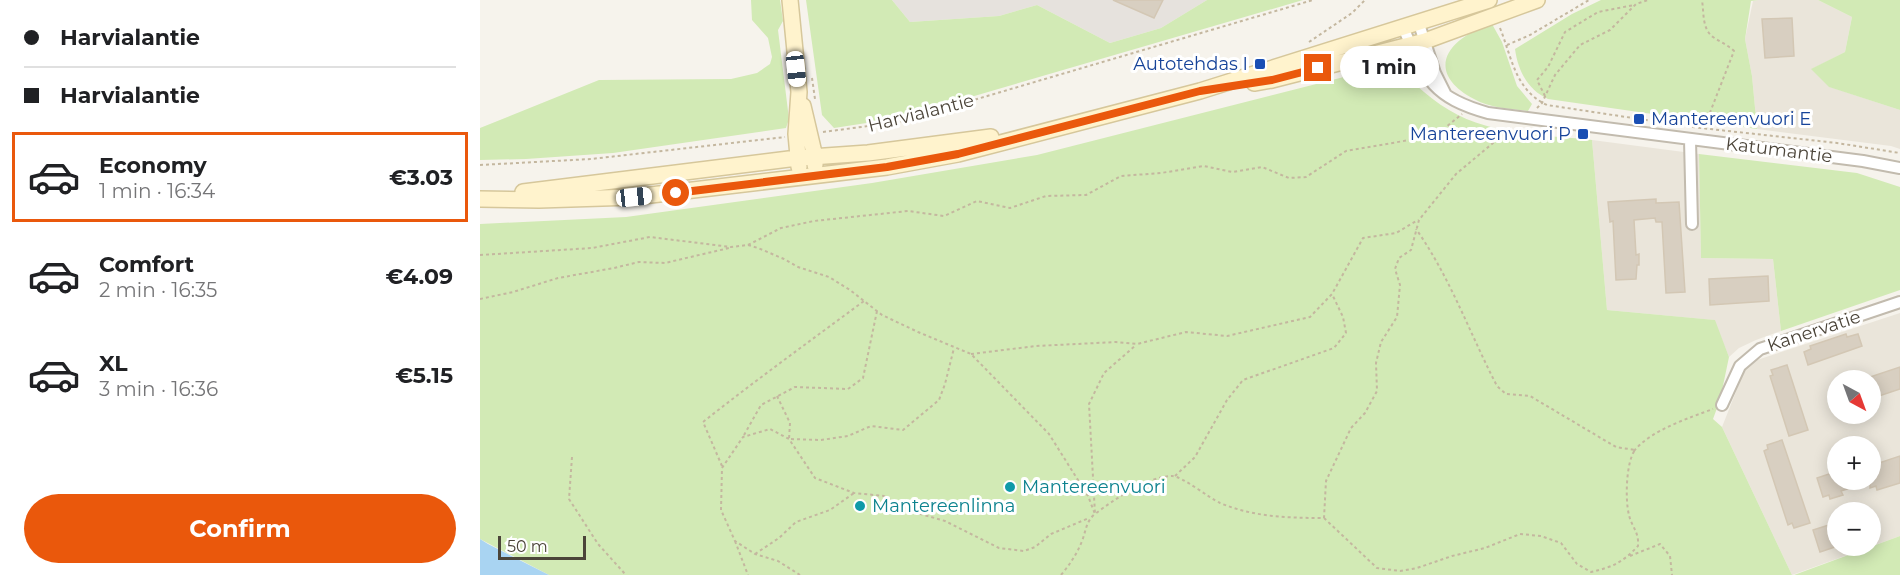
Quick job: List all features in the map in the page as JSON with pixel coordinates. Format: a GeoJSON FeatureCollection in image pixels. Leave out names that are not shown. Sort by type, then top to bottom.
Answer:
{"type":"FeatureCollection","features":[{"type":"Feature","properties":{"kind":"main road"},"geometry":{"type":"LineString","coordinates":[[790,0],[799,92],[815,157],[808,177]]}},
{"type":"Feature","properties":{"kind":"main road","name":"Harvialantie"},"geometry":{"type":"LineString","coordinates":[[480,198],[539,200],[634,197],[887,167],[958,154],[1200,91],[1490,0]]}},
{"type":"Feature","properties":{"kind":"main road","name":"Harvialantie"},"geometry":{"type":"LineString","coordinates":[[1200,91],[1272,80],[1418,43],[1537,0]]}},
{"type":"Feature","properties":{"kind":"main road","name":"Harvialantie"},"geometry":{"type":"LineString","coordinates":[[480,198],[1056,128]]}},
{"type":"Feature","properties":{"kind":"main road"},"geometry":{"type":"LineString","coordinates":[[808,177],[797,158],[809,130]]}},
{"type":"Feature","properties":{"kind":"street","name":"Katumantie"},"geometry":{"type":"LineString","coordinates":[[1419,24],[1418,43],[1422,71],[1434,86],[1463,106],[1497,115],[1863,161],[1900,168]]}},
{"type":"Feature","properties":{"kind":"street","name":"Katumantie"},"geometry":{"type":"LineString","coordinates":[[1402,27],[1418,43]]}},
{"type":"Feature","properties":{"kind":"street"},"geometry":{"type":"LineString","coordinates":[[1690,140],[1692,224]]}},
{"type":"Feature","properties":{"kind":"street","name":"Kanervatie"},"geometry":{"type":"LineString","coordinates":[[1722,405],[1740,366],[1760,349],[1900,303]]}},
{"type":"Feature","properties":{"kind":"path","name":"Harvialantie"},"geometry":{"type":"LineString","coordinates":[[480,165],[591,159],[788,137],[809,130],[827,132],[899,122],[1313,0]]}},
{"type":"Feature","properties":{"kind":"path"},"geometry":{"type":"LineString","coordinates":[[1302,46],[1352,13],[1365,0]]}},
{"type":"Feature","properties":{"kind":"path"},"geometry":{"type":"LineString","coordinates":[[1507,45],[1530,35],[1589,0]]}},
{"type":"Feature","properties":{"kind":"path"},"geometry":{"type":"LineString","coordinates":[[1545,96],[1537,80],[1548,67],[1564,32],[1598,12],[1648,0]]}},
{"type":"Feature","properties":{"kind":"path"},"geometry":{"type":"LineString","coordinates":[[1700,128],[1709,115],[1734,51],[1706,29],[1702,0]]}},
{"type":"Feature","properties":{"kind":"path"},"geometry":{"type":"LineString","coordinates":[[1542,103],[1555,75],[1580,45],[1610,30],[1636,4]]}},
{"type":"Feature","properties":{"kind":"path"},"geometry":{"type":"LineString","coordinates":[[1497,21],[1522,86],[1535,99],[1547,105],[1700,128],[1838,143],[1900,153]]}},
{"type":"Feature","properties":{"kind":"path"},"geometry":{"type":"LineString","coordinates":[[811,69],[816,103]]}},
{"type":"Feature","properties":{"kind":"path"},"geometry":{"type":"LineString","coordinates":[[480,299],[513,292],[558,278],[639,262],[665,263],[748,245],[781,228],[814,221],[908,212],[944,216],[976,201],[1010,208],[1046,196],[1086,195],[1121,176],[1161,173],[1204,166],[1233,172],[1262,167],[1289,178],[1306,177],[1346,151],[1421,138],[1440,132],[1471,108]]}},
{"type":"Feature","properties":{"kind":"path"},"geometry":{"type":"LineString","coordinates":[[1324,518],[1326,481],[1351,428],[1365,413],[1377,391],[1376,363],[1381,342],[1397,317],[1400,285],[1395,269],[1399,258],[1411,250],[1419,220],[1456,174],[1511,128]]}},
{"type":"Feature","properties":{"kind":"path"},"geometry":{"type":"LineString","coordinates":[[809,130],[827,132]]}},
{"type":"Feature","properties":{"kind":"path"},"geometry":{"type":"LineString","coordinates":[[748,245],[798,267],[829,277],[877,311],[918,332],[971,354],[1036,346],[1116,342],[1137,344],[1186,332],[1227,336],[1310,317],[1332,294],[1363,238],[1396,233],[1419,220]]}},
{"type":"Feature","properties":{"kind":"path"},"geometry":{"type":"LineString","coordinates":[[1416,229],[1446,276],[1497,386],[1506,394],[1530,396],[1616,447],[1635,450]]}},
{"type":"Feature","properties":{"kind":"path"},"geometry":{"type":"LineString","coordinates":[[480,255],[592,249],[650,237],[731,247]]}},
{"type":"Feature","properties":{"kind":"path"},"geometry":{"type":"LineString","coordinates":[[777,396],[790,423],[789,439],[815,478],[854,494],[884,496],[910,511],[945,521],[999,548],[1024,551],[1035,547],[1051,534],[1089,519],[1114,499],[1158,478],[1175,476],[1195,457],[1227,400],[1243,380],[1334,348],[1346,333],[1343,317],[1332,294]]}},
{"type":"Feature","properties":{"kind":"path"},"geometry":{"type":"LineString","coordinates":[[748,575],[721,510],[722,468],[704,422],[757,379],[864,300]]}},
{"type":"Feature","properties":{"kind":"path"},"geometry":{"type":"LineString","coordinates":[[722,468],[761,405],[795,387],[848,389],[863,378],[877,311]]}},
{"type":"Feature","properties":{"kind":"path"},"geometry":{"type":"LineString","coordinates":[[1095,514],[1089,404],[1104,373],[1137,344]]}},
{"type":"Feature","properties":{"kind":"path"},"geometry":{"type":"LineString","coordinates":[[743,437],[770,429],[789,439],[821,440],[848,436],[871,426],[903,430],[939,400],[954,348]]}},
{"type":"Feature","properties":{"kind":"path"},"geometry":{"type":"LineString","coordinates":[[971,354],[1048,434],[1088,496],[1095,514]]}},
{"type":"Feature","properties":{"kind":"path"},"geometry":{"type":"LineString","coordinates":[[1627,557],[1638,546],[1638,534],[1629,515],[1627,476],[1632,453],[1640,444],[1665,429],[1722,405]]}},
{"type":"Feature","properties":{"kind":"path"},"geometry":{"type":"LineString","coordinates":[[572,456],[569,499],[598,544],[626,575]]}},
{"type":"Feature","properties":{"kind":"path"},"geometry":{"type":"LineString","coordinates":[[1175,476],[1218,502],[1249,513],[1276,518],[1324,518],[1377,568],[1400,571],[1417,568],[1485,548],[1520,534],[1541,536],[1561,543],[1577,564],[1591,572],[1611,567],[1627,557],[1660,544],[1670,556],[1672,575]]}},
{"type":"Feature","properties":{"kind":"path"},"geometry":{"type":"LineString","coordinates":[[755,554],[779,538],[796,522],[830,510],[854,494]]}},
{"type":"Feature","properties":{"kind":"path"},"geometry":{"type":"LineString","coordinates":[[1061,575],[1072,562],[1083,540],[1089,519]]}},
{"type":"Feature","properties":{"kind":"path"},"geometry":{"type":"LineString","coordinates":[[735,541],[755,554],[778,561],[800,575]]}},
{"type":"Feature","properties":{"kind":"path"},"geometry":{"type":"LineString","coordinates":[[1377,568],[1378,575]]}},
{"type":"Feature","properties":{"kind":"shaded area"},"geometry":{"type":"Polygon","coordinates":[[[892,0],[1207,0],[1161,28],[1110,43],[1037,5],[999,16],[910,22],[892,0]]]}},
{"type":"Feature","properties":{"kind":"shaded area"},"geometry":{"type":"Polygon","coordinates":[[[1818,0],[1852,17],[1845,52],[1812,69],[1830,87],[1900,110],[1900,149],[1757,129],[1752,76],[1745,39],[1753,1],[1818,0]]]}},
{"type":"Feature","properties":{"kind":"shaded area"},"geometry":{"type":"Polygon","coordinates":[[[1592,140],[1699,154],[1701,258],[1773,259],[1781,331],[1739,348],[1729,357],[1714,320],[1607,310],[1592,140]]]}},
{"type":"Feature","properties":{"kind":"shaded area"},"geometry":{"type":"Polygon","coordinates":[[[1900,313],[1900,536],[1881,543],[1881,502],[1827,502],[1827,556],[1845,556],[1792,575],[1722,427],[1745,369],[1757,360],[1900,313]]]}},
{"type":"Feature","properties":{"kind":"green space"},"geometry":{"type":"Polygon","coordinates":[[[751,0],[780,0],[783,21],[778,30],[789,119],[786,128],[613,153],[480,160],[480,128],[599,80],[731,79],[757,73],[770,64],[772,57],[768,38],[752,20],[751,0]]]}},
{"type":"Feature","properties":{"kind":"green space"},"geometry":{"type":"Polygon","coordinates":[[[806,0],[892,0],[910,22],[999,16],[1037,5],[1110,43],[1161,28],[1207,0],[1303,0],[899,118],[834,128],[822,115],[806,0]]]}},
{"type":"Feature","properties":{"kind":"green space"},"geometry":{"type":"Polygon","coordinates":[[[1601,0],[1759,0],[1751,1],[1745,39],[1752,76],[1757,129],[1548,99],[1541,95],[1521,72],[1515,49],[1572,14],[1601,0]]]}},
{"type":"Feature","properties":{"kind":"green space"},"geometry":{"type":"Polygon","coordinates":[[[1818,0],[1900,0],[1900,110],[1829,87],[1811,69],[1845,52],[1852,17],[1818,0]]]}},
{"type":"Feature","properties":{"kind":"green space"},"geometry":{"type":"Polygon","coordinates":[[[1492,24],[1502,42],[1517,86],[1532,104],[1528,111],[1500,108],[1480,102],[1458,88],[1449,77],[1446,66],[1447,56],[1454,46],[1464,37],[1492,24]]]}},
{"type":"Feature","properties":{"kind":"green space"},"geometry":{"type":"Polygon","coordinates":[[[1391,65],[1449,110],[1482,125],[1537,135],[1592,140],[1607,310],[1715,320],[1729,357],[1720,400],[1713,419],[1722,427],[1792,575],[549,575],[480,539],[480,224],[626,217],[872,183],[1037,155],[1391,65]]]}},
{"type":"Feature","properties":{"kind":"green space"},"geometry":{"type":"Polygon","coordinates":[[[1699,154],[1857,173],[1900,187],[1900,290],[1781,331],[1773,259],[1701,258],[1699,154]]]}},
{"type":"Feature","properties":{"kind":"green space"},"geometry":{"type":"Polygon","coordinates":[[[1900,536],[1900,575],[1794,575],[1846,556],[1881,556],[1881,543],[1900,536]]]}},
{"type":"Feature","properties":{"kind":"water"},"geometry":{"type":"Polygon","coordinates":[[[480,539],[488,544],[549,575],[480,575],[480,539]]]}},
{"type":"Feature","properties":{"kind":"building"},"geometry":{"type":"Polygon","coordinates":[[[1113,0],[1163,0],[1154,18],[1113,0]]]}},
{"type":"Feature","properties":{"kind":"building"},"geometry":{"type":"Polygon","coordinates":[[[1792,18],[1794,56],[1765,58],[1762,19],[1792,18]]]}},
{"type":"Feature","properties":{"kind":"building"},"geometry":{"type":"Polygon","coordinates":[[[1656,199],[1656,203],[1679,202],[1685,292],[1666,293],[1662,222],[1656,222],[1655,218],[1634,220],[1636,255],[1639,254],[1636,279],[1616,280],[1613,221],[1610,222],[1608,202],[1656,199]]]}},
{"type":"Feature","properties":{"kind":"building"},"geometry":{"type":"Polygon","coordinates":[[[1768,276],[1769,301],[1710,305],[1709,279],[1768,276]]]}},
{"type":"Feature","properties":{"kind":"building"},"geometry":{"type":"Polygon","coordinates":[[[1846,334],[1847,337],[1858,334],[1862,346],[1808,365],[1804,352],[1811,349],[1810,346],[1846,334]]]}},
{"type":"Feature","properties":{"kind":"building"},"geometry":{"type":"Polygon","coordinates":[[[1787,365],[1808,430],[1789,436],[1770,376],[1773,375],[1771,370],[1787,365]]]}},
{"type":"Feature","properties":{"kind":"building"},"geometry":{"type":"Polygon","coordinates":[[[1900,367],[1900,389],[1881,395],[1881,373],[1900,367]]]}},
{"type":"Feature","properties":{"kind":"building"},"geometry":{"type":"Polygon","coordinates":[[[1782,440],[1810,523],[1794,528],[1792,523],[1788,525],[1764,451],[1768,449],[1767,445],[1782,440]]]}},
{"type":"Feature","properties":{"kind":"building"},"geometry":{"type":"Polygon","coordinates":[[[1900,456],[1900,483],[1881,489],[1881,462],[1900,456]]]}},
{"type":"Feature","properties":{"kind":"building"},"geometry":{"type":"Polygon","coordinates":[[[1827,475],[1827,490],[1844,490],[1841,491],[1843,495],[1830,499],[1829,495],[1823,497],[1817,478],[1827,475]]]}},
{"type":"Feature","properties":{"kind":"building"},"geometry":{"type":"Polygon","coordinates":[[[1827,526],[1827,550],[1820,552],[1813,530],[1827,526]]]}},
{"type":"Feature","properties":{"kind":"place","name":"Autotehdas I"},"geometry":{"type":"Point","coordinates":[1260,64]}},
{"type":"Feature","properties":{"kind":"place","name":"Mantereenvuori E"},"geometry":{"type":"Point","coordinates":[1639,119]}},
{"type":"Feature","properties":{"kind":"place","name":"Mantereenvuori P"},"geometry":{"type":"Point","coordinates":[1583,134]}},
{"type":"Feature","properties":{"kind":"place","name":"Mantereenvuori"},"geometry":{"type":"Point","coordinates":[1010,487]}},
{"type":"Feature","properties":{"kind":"place","name":"Mantereenlinna"},"geometry":{"type":"Point","coordinates":[860,506]}},
{"type":"Feature","properties":{"kind":"route"},"geometry":{"type":"LineString","coordinates":[[676,193],[887,167],[958,154],[1200,91],[1272,80],[1318,68]]}}]}
